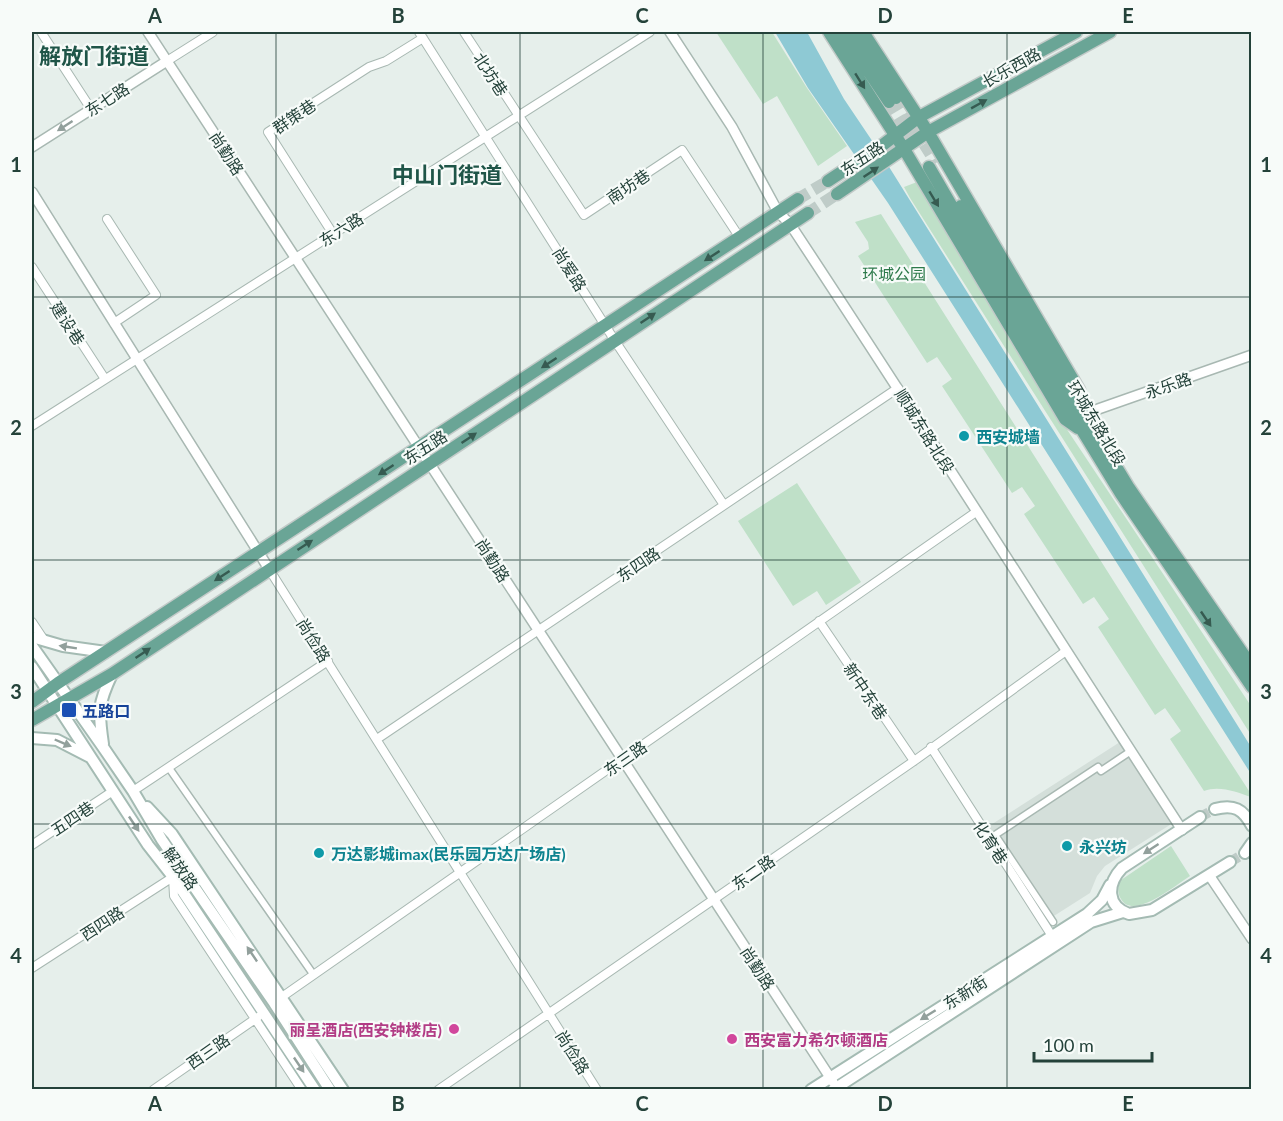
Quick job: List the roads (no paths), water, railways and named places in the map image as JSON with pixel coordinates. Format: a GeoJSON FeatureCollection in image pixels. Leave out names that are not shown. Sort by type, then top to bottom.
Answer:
{"type":"FeatureCollection","features":[{"type":"Feature","properties":{"kind":"main road"},"geometry":{"type":"LineString","coordinates":[[829,32],[904,149],[1065,419],[1082,430]]}},
{"type":"Feature","properties":{"kind":"main road"},"geometry":{"type":"LineString","coordinates":[[842,32],[892,100],[853,32]]}},
{"type":"Feature","properties":{"kind":"main road"},"geometry":{"type":"LineString","coordinates":[[863,32],[919,117],[1079,390],[1084,414]]}},
{"type":"Feature","properties":{"kind":"main road","name":"长乐西路"},"geometry":{"type":"LineString","coordinates":[[895,136],[919,117],[1076,32]]}},
{"type":"Feature","properties":{"kind":"main road","name":"长乐西路"},"geometry":{"type":"LineString","coordinates":[[904,149],[928,132],[1110,32]]}},
{"type":"Feature","properties":{"kind":"main road","name":"东五路"},"geometry":{"type":"LineString","coordinates":[[828,181],[895,136]]}},
{"type":"Feature","properties":{"kind":"main road","name":"东五路"},"geometry":{"type":"LineString","coordinates":[[837,194],[904,149]]}},
{"type":"Feature","properties":{"kind":"main road","name":"环城东路北段"},"geometry":{"type":"LineString","coordinates":[[1251,667],[1130,488],[933,165],[1082,430],[1121,494],[1251,687]]}},
{"type":"Feature","properties":{"kind":"main road","name":"东五路"},"geometry":{"type":"LineString","coordinates":[[32,702],[48,692],[58,682],[798,199]]}},
{"type":"Feature","properties":{"kind":"main road","name":"东五路"},"geometry":{"type":"LineString","coordinates":[[32,720],[112,674],[808,213]]}},
{"type":"Feature","properties":{"kind":"main road"},"geometry":{"type":"LineString","coordinates":[[32,637],[63,646],[106,652]]}},
{"type":"Feature","properties":{"kind":"main road","name":"解放路"},"geometry":{"type":"LineString","coordinates":[[32,646],[104,747],[198,893],[278,1000],[330,1089]]}},
{"type":"Feature","properties":{"kind":"main road","name":"解放路"},"geometry":{"type":"LineString","coordinates":[[32,667],[148,845],[173,877],[260,1016],[315,1089]]}},
{"type":"Feature","properties":{"kind":"main road"},"geometry":{"type":"LineString","coordinates":[[104,747],[99,706],[112,674]]}},
{"type":"Feature","properties":{"kind":"main road"},"geometry":{"type":"LineString","coordinates":[[32,738],[57,740],[91,758]]}},
{"type":"Feature","properties":{"kind":"main road"},"geometry":{"type":"LineString","coordinates":[[133,791],[172,834],[278,1000],[343,1089]]}},
{"type":"Feature","properties":{"kind":"main road"},"geometry":{"type":"LineString","coordinates":[[1215,809],[1230,806],[1238,808],[1250,819]]}},
{"type":"Feature","properties":{"kind":"main road","name":"东新街"},"geometry":{"type":"LineString","coordinates":[[811,1089],[1094,909],[1102,900],[1114,876],[1122,868],[1200,817]]}},
{"type":"Feature","properties":{"kind":"main road","name":"东新街"},"geometry":{"type":"LineString","coordinates":[[836,1089],[1091,922],[1123,912],[1129,914],[1152,910],[1230,862]]}},
{"type":"Feature","properties":{"kind":"main road"},"geometry":{"type":"LineString","coordinates":[[198,893],[200,876]]}},
{"type":"Feature","properties":{"kind":"main road"},"geometry":{"type":"LineString","coordinates":[[1110,885],[1112,898],[1123,912]]}},
{"type":"Feature","properties":{"kind":"street"},"geometry":{"type":"LineString","coordinates":[[41,32],[91,109]]}},
{"type":"Feature","properties":{"kind":"street","name":"尚勤路"},"geometry":{"type":"LineString","coordinates":[[148,32],[836,1089]]}},
{"type":"Feature","properties":{"kind":"street","name":"东七路"},"geometry":{"type":"LineString","coordinates":[[32,147],[213,32]]}},
{"type":"Feature","properties":{"kind":"street","name":"北坊巷"},"geometry":{"type":"LineString","coordinates":[[464,32],[519,116]]}},
{"type":"Feature","properties":{"kind":"street","name":"东六路"},"geometry":{"type":"LineString","coordinates":[[32,426],[650,32]]}},
{"type":"Feature","properties":{"kind":"street","name":"顺城东路北段"},"geometry":{"type":"LineString","coordinates":[[670,32],[732,127],[778,212],[790,224],[898,388],[1182,830]]}},
{"type":"Feature","properties":{"kind":"street","name":"尚爱路"},"geometry":{"type":"LineString","coordinates":[[421,35],[615,340],[724,505]]}},
{"type":"Feature","properties":{"kind":"street","name":"群策巷"},"geometry":{"type":"LineString","coordinates":[[333,234],[268,132],[369,67],[386,61],[421,35]]}},
{"type":"Feature","properties":{"kind":"street","name":"南坊巷"},"geometry":{"type":"LineString","coordinates":[[519,116],[584,214],[682,150],[740,238]]}},
{"type":"Feature","properties":{"kind":"street","name":"尚俭路"},"geometry":{"type":"LineString","coordinates":[[32,192],[597,1089]]}},
{"type":"Feature","properties":{"kind":"street"},"geometry":{"type":"LineString","coordinates":[[107,219],[156,295],[114,323]]}},
{"type":"Feature","properties":{"kind":"street","name":"建设巷"},"geometry":{"type":"LineString","coordinates":[[32,267],[105,378]]}},
{"type":"Feature","properties":{"kind":"street","name":"永乐路"},"geometry":{"type":"LineString","coordinates":[[1084,414],[1251,356]]}},
{"type":"Feature","properties":{"kind":"street","name":"东四路"},"geometry":{"type":"LineString","coordinates":[[376,739],[898,388]]}},
{"type":"Feature","properties":{"kind":"street","name":"东三路"},"geometry":{"type":"LineString","coordinates":[[278,1000],[976,512]]}},
{"type":"Feature","properties":{"kind":"street","name":"新中东巷"},"geometry":{"type":"LineString","coordinates":[[819,621],[914,761]]}},
{"type":"Feature","properties":{"kind":"street"},"geometry":{"type":"LineString","coordinates":[[32,622],[45,641]]}},
{"type":"Feature","properties":{"kind":"street","name":"东二路"},"geometry":{"type":"LineString","coordinates":[[438,1089],[914,761],[1066,651]]}},
{"type":"Feature","properties":{"kind":"street"},"geometry":{"type":"LineString","coordinates":[[133,791],[327,661]]}},
{"type":"Feature","properties":{"kind":"street","name":"化育巷"},"geometry":{"type":"LineString","coordinates":[[931,747],[1052,936]]}},
{"type":"Feature","properties":{"kind":"street"},"geometry":{"type":"LineString","coordinates":[[1053,922],[995,835],[1098,767],[1101,771],[1131,752]]}},
{"type":"Feature","properties":{"kind":"street"},"geometry":{"type":"LineString","coordinates":[[169,768],[313,974]]}},
{"type":"Feature","properties":{"kind":"street","name":"五四巷"},"geometry":{"type":"LineString","coordinates":[[32,845],[113,791]]}},
{"type":"Feature","properties":{"kind":"street"},"geometry":{"type":"LineString","coordinates":[[1209,875],[1251,939]]}},
{"type":"Feature","properties":{"kind":"street","name":"西四路"},"geometry":{"type":"LineString","coordinates":[[32,968],[173,877]]}},
{"type":"Feature","properties":{"kind":"street"},"geometry":{"type":"LineString","coordinates":[[260,1016],[302,1089]]}},
{"type":"Feature","properties":{"kind":"street","name":"西三路"},"geometry":{"type":"LineString","coordinates":[[153,1089],[260,1016]]}},
{"type":"Feature","properties":{"kind":"water"},"geometry":{"type":"Polygon","coordinates":[[[775,32],[807,32],[844,99],[881,154],[1251,747],[1251,774],[888,203],[808,88],[775,32]]]}},
{"type":"Feature","properties":{"kind":"tunnel"},"geometry":{"type":"LineString","coordinates":[[896,98],[936,163]]}},
{"type":"Feature","properties":{"kind":"tunnel"},"geometry":{"type":"LineString","coordinates":[[889,102],[910,137]]}},
{"type":"Feature","properties":{"kind":"tunnel"},"geometry":{"type":"LineString","coordinates":[[798,199],[828,181]]}},
{"type":"Feature","properties":{"kind":"tunnel"},"geometry":{"type":"LineString","coordinates":[[808,213],[837,194]]}},
{"type":"Feature","properties":{"kind":"tunnel"},"geometry":{"type":"LineString","coordinates":[[1200,817],[1215,809]]}},
{"type":"Feature","properties":{"kind":"tunnel"},"geometry":{"type":"LineString","coordinates":[[1230,862],[1245,853]]}},
{"type":"Feature","properties":{"kind":"place","name":"西安城墙"},"geometry":{"type":"Point","coordinates":[964,436]}},
{"type":"Feature","properties":{"kind":"place","name":"五路口"},"geometry":{"type":"Point","coordinates":[69,710]}},
{"type":"Feature","properties":{"kind":"place","name":"永兴坊"},"geometry":{"type":"Point","coordinates":[1067,846]}},
{"type":"Feature","properties":{"kind":"place","name":"万达影城imax(民乐园万达广场店)"},"geometry":{"type":"Point","coordinates":[319,853]}},
{"type":"Feature","properties":{"kind":"place","name":"丽呈酒店(西安钟楼店)"},"geometry":{"type":"Point","coordinates":[454,1029]}},
{"type":"Feature","properties":{"kind":"place","name":"西安富力希尔顿酒店"},"geometry":{"type":"Point","coordinates":[732,1039]}},
{"type":"Feature","properties":{"kind":"district","name":"解放门街道"},"geometry":{"type":"Point","coordinates":[94,55]}},
{"type":"Feature","properties":{"kind":"district","name":"中山门街道"},"geometry":{"type":"Point","coordinates":[447,174]}},
{"type":"Feature","properties":{"kind":"park label","name":"环城公园"},"geometry":{"type":"Point","coordinates":[894,273]}}]}
